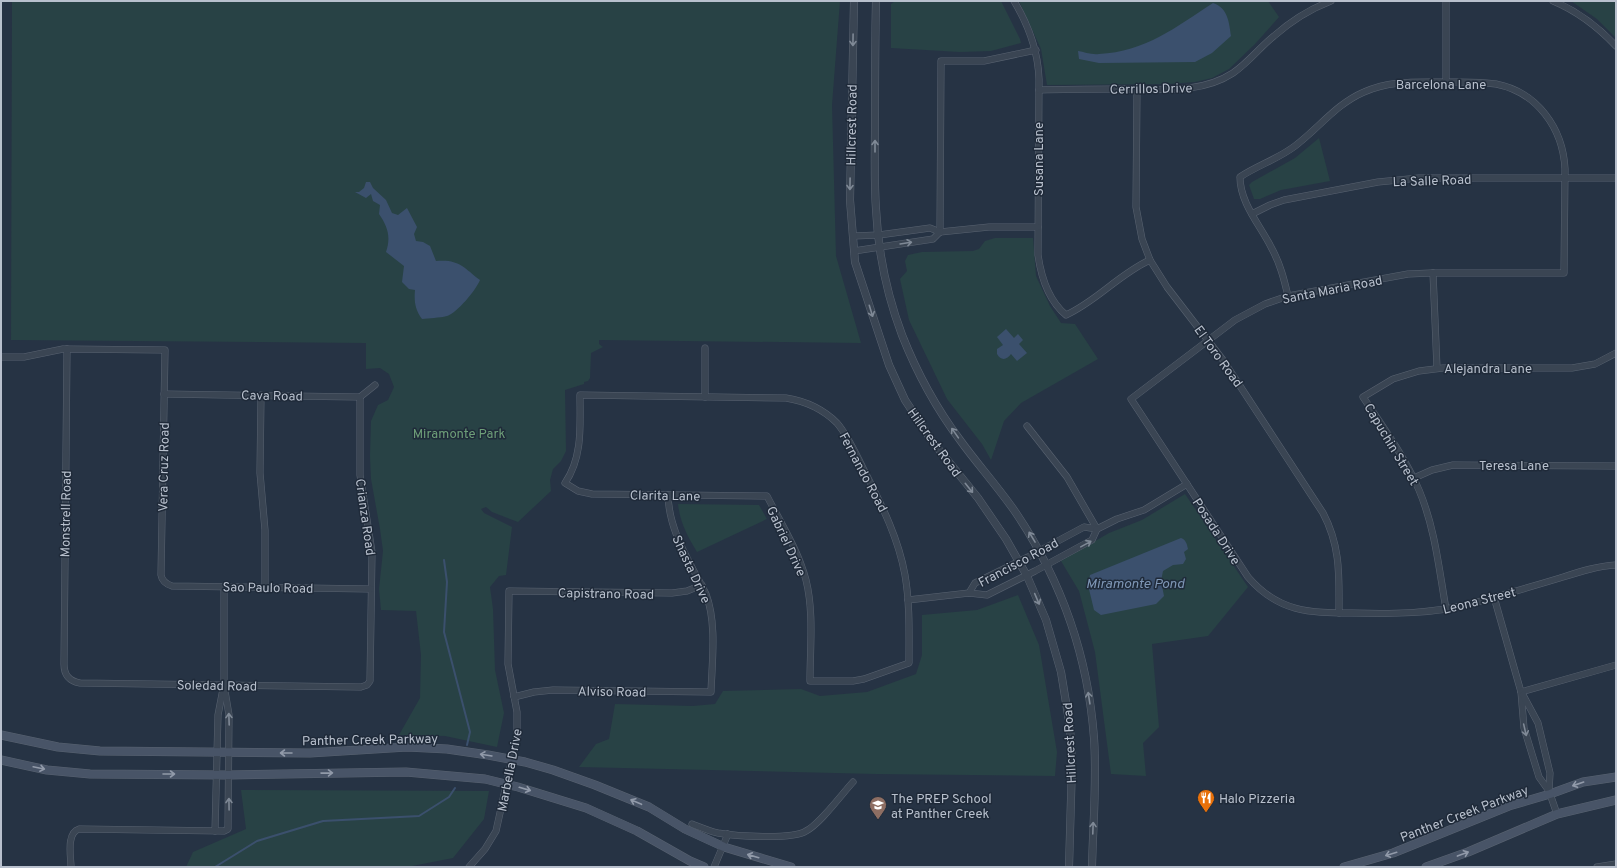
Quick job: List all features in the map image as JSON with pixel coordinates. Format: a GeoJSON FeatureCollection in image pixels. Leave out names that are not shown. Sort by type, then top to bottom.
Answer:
{"type":"FeatureCollection","features":[{"type":"Feature","properties":{"kind":"main road","name":"Panther Creek Parkway"},"geometry":{"type":"LineString","coordinates":[[1,735],[58,747],[100,751],[310,753],[408,747],[447,749],[512,760],[553,770],[649,807],[685,829],[724,847],[791,867]]}},
{"type":"Feature","properties":{"kind":"main road"},"geometry":{"type":"LineString","coordinates":[[1,760],[47,770],[90,774],[228,775],[406,772],[478,778],[507,784],[586,808],[637,831],[690,861],[704,867]]}},
{"type":"Feature","properties":{"kind":"main road","name":"Panther Creek Parkway"},"geometry":{"type":"LineString","coordinates":[[1344,867],[1393,853],[1509,806],[1550,792],[1583,782],[1616,777]]}},
{"type":"Feature","properties":{"kind":"main road"},"geometry":{"type":"LineString","coordinates":[[1426,867],[1468,852],[1557,814],[1616,800]]}},
{"type":"Feature","properties":{"kind":"street","name":"Hillcrest Road"},"geometry":{"type":"LineString","coordinates":[[854,1],[850,200],[855,262],[889,365],[905,400],[932,442],[991,516],[1020,562],[1039,602],[1052,637],[1068,709],[1072,764],[1070,867]]}},
{"type":"Feature","properties":{"kind":"street","name":"Hillcrest Road"},"geometry":{"type":"LineString","coordinates":[[876,1],[875,195],[880,247],[884,270],[896,318],[909,351],[925,384],[952,428],[1008,501],[1040,551],[1060,594],[1073,629],[1083,665],[1090,702],[1095,758],[1092,867]]}},
{"type":"Feature","properties":{"kind":"street","name":"Susana Lane"},"geometry":{"type":"LineString","coordinates":[[1014,1],[1029,29],[1036,50],[1039,69],[1038,255],[1041,272],[1052,297],[1060,310],[1066,315],[1088,302],[1130,270],[1150,260]]}},
{"type":"Feature","properties":{"kind":"street","name":"Cerrillos Drive"},"geometry":{"type":"LineString","coordinates":[[1039,90],[1186,89],[1219,81],[1240,67],[1292,21],[1331,1]]}},
{"type":"Feature","properties":{"kind":"street"},"geometry":{"type":"LineString","coordinates":[[1446,1],[1446,82]]}},
{"type":"Feature","properties":{"kind":"street"},"geometry":{"type":"LineString","coordinates":[[1557,2],[1589,22],[1616,46]]}},
{"type":"Feature","properties":{"kind":"street"},"geometry":{"type":"LineString","coordinates":[[854,251],[933,239],[940,232],[941,61],[991,60],[1036,50]]}},
{"type":"Feature","properties":{"kind":"street","name":"Barcelona Lane"},"geometry":{"type":"LineString","coordinates":[[1252,214],[1240,186],[1240,177],[1287,151],[1305,138],[1338,107],[1361,93],[1392,84],[1446,82],[1479,82],[1496,84],[1512,89],[1534,102],[1548,118],[1558,136],[1563,152],[1565,178],[1564,273]]}},
{"type":"Feature","properties":{"kind":"street","name":"El Toro Road"},"geometry":{"type":"LineString","coordinates":[[1137,89],[1136,207],[1141,234],[1150,260],[1167,287],[1227,365],[1328,522],[1334,539],[1338,558],[1339,613]]}},
{"type":"Feature","properties":{"kind":"street","name":"La Salle Road"},"geometry":{"type":"LineString","coordinates":[[1252,214],[1284,200],[1405,179],[1616,178]]}},
{"type":"Feature","properties":{"kind":"street"},"geometry":{"type":"LineString","coordinates":[[1252,214],[1276,256],[1283,274],[1288,296]]}},
{"type":"Feature","properties":{"kind":"street"},"geometry":{"type":"LineString","coordinates":[[853,236],[879,235],[930,228],[940,232],[989,227],[1038,227]]}},
{"type":"Feature","properties":{"kind":"street"},"geometry":{"type":"LineString","coordinates":[[1433,273],[1437,368]]}},
{"type":"Feature","properties":{"kind":"street","name":"Santa Maria Road"},"geometry":{"type":"LineString","coordinates":[[1131,399],[1244,314],[1265,304],[1288,296],[1396,276],[1433,273],[1564,273]]}},
{"type":"Feature","properties":{"kind":"street"},"geometry":{"type":"LineString","coordinates":[[705,397],[706,348]]}},
{"type":"Feature","properties":{"kind":"street"},"geometry":{"type":"LineString","coordinates":[[1,357],[24,357],[67,349]]}},
{"type":"Feature","properties":{"kind":"street","name":"Vera Cruz Road"},"geometry":{"type":"LineString","coordinates":[[67,349],[165,350],[162,575],[165,582]]}},
{"type":"Feature","properties":{"kind":"street","name":"Monstrell Road"},"geometry":{"type":"LineString","coordinates":[[67,349],[64,664],[68,678]]}},
{"type":"Feature","properties":{"kind":"street","name":"Alejandra Lane"},"geometry":{"type":"LineString","coordinates":[[1363,396],[1385,383],[1401,376],[1437,368],[1572,368],[1595,364],[1616,354]]}},
{"type":"Feature","properties":{"kind":"street"},"geometry":{"type":"LineString","coordinates":[[360,397],[375,385]]}},
{"type":"Feature","properties":{"kind":"street","name":"Cava Road"},"geometry":{"type":"LineString","coordinates":[[164,394],[360,397]]}},
{"type":"Feature","properties":{"kind":"street"},"geometry":{"type":"LineString","coordinates":[[261,395],[260,473],[265,530],[265,588]]}},
{"type":"Feature","properties":{"kind":"street","name":"Fernando Road"},"geometry":{"type":"LineString","coordinates":[[565,483],[575,465],[579,450],[580,395],[792,399],[815,407],[837,423],[848,438],[893,530],[903,563],[908,600],[909,663]]}},
{"type":"Feature","properties":{"kind":"street","name":"Capuchin Street"},"geometry":{"type":"LineString","coordinates":[[1363,396],[1403,458],[1414,478],[1432,531],[1446,609]]}},
{"type":"Feature","properties":{"kind":"street","name":"Crianza Road"},"geometry":{"type":"LineString","coordinates":[[360,397],[359,464],[371,543],[370,681],[367,685]]}},
{"type":"Feature","properties":{"kind":"street","name":"Posada Drive"},"geometry":{"type":"LineString","coordinates":[[1131,399],[1243,570],[1260,589],[1273,599],[1296,609],[1313,612],[1339,613]]}},
{"type":"Feature","properties":{"kind":"street"},"geometry":{"type":"LineString","coordinates":[[1027,426],[1067,477],[1097,529]]}},
{"type":"Feature","properties":{"kind":"street","name":"Teresa Lane"},"geometry":{"type":"LineString","coordinates":[[1414,478],[1432,470],[1453,466],[1616,466]]}},
{"type":"Feature","properties":{"kind":"street","name":"Clarita Lane"},"geometry":{"type":"LineString","coordinates":[[565,483],[578,491],[592,494],[767,496]]}},
{"type":"Feature","properties":{"kind":"street","name":"Francisco Road"},"geometry":{"type":"LineString","coordinates":[[1097,529],[1092,540],[1027,576],[987,596],[969,593],[975,583],[1020,562],[1084,527],[1097,529],[1117,519],[1151,507],[1187,484]]}},
{"type":"Feature","properties":{"kind":"street","name":"Shasta Drive"},"geometry":{"type":"LineString","coordinates":[[668,495],[669,512],[673,529],[702,585],[708,600],[712,617],[711,692]]}},
{"type":"Feature","properties":{"kind":"street","name":"Gabriel Drive"},"geometry":{"type":"LineString","coordinates":[[767,496],[797,556],[806,581],[810,609],[810,682],[853,681],[864,679],[909,663]]}},
{"type":"Feature","properties":{"kind":"street","name":"Leona Street"},"geometry":{"type":"LineString","coordinates":[[1339,613],[1402,614],[1446,609],[1494,597],[1589,569],[1616,564]]}},
{"type":"Feature","properties":{"kind":"street","name":"Sao Paulo Road"},"geometry":{"type":"LineString","coordinates":[[165,582],[172,586],[371,589]]}},
{"type":"Feature","properties":{"kind":"street","name":"Capistrano Road"},"geometry":{"type":"LineString","coordinates":[[509,591],[672,593],[687,591],[702,585]]}},
{"type":"Feature","properties":{"kind":"street"},"geometry":{"type":"LineString","coordinates":[[71,867],[71,836],[74,832],[82,829],[224,832],[228,827],[229,715],[224,685],[224,586]]}},
{"type":"Feature","properties":{"kind":"street","name":"Marbella Drive"},"geometry":{"type":"LineString","coordinates":[[469,867],[486,849],[498,824],[518,730],[517,712],[508,664],[509,591]]}},
{"type":"Feature","properties":{"kind":"street"},"geometry":{"type":"LineString","coordinates":[[908,600],[969,593]]}},
{"type":"Feature","properties":{"kind":"street"},"geometry":{"type":"LineString","coordinates":[[1494,597],[1521,692],[1524,728],[1539,777],[1550,792]]}},
{"type":"Feature","properties":{"kind":"street"},"geometry":{"type":"LineString","coordinates":[[1521,692],[1616,664]]}},
{"type":"Feature","properties":{"kind":"street","name":"Soledad Road"},"geometry":{"type":"LineString","coordinates":[[68,678],[74,682],[85,683],[361,687],[367,685]]}},
{"type":"Feature","properties":{"kind":"street"},"geometry":{"type":"LineString","coordinates":[[215,831],[215,775],[218,715],[224,685]]}},
{"type":"Feature","properties":{"kind":"street","name":"Alviso Road"},"geometry":{"type":"LineString","coordinates":[[514,697],[553,690],[711,692]]}},
{"type":"Feature","properties":{"kind":"street"},"geometry":{"type":"LineString","coordinates":[[1521,692],[1538,723],[1550,773],[1550,792],[1557,814]]}},
{"type":"Feature","properties":{"kind":"street"},"geometry":{"type":"LineString","coordinates":[[692,824],[716,833],[728,834],[784,836],[805,832],[813,826],[853,782]]}},
{"type":"Feature","properties":{"kind":"street"},"geometry":{"type":"LineString","coordinates":[[714,867],[724,847],[728,834]]}},
{"type":"Feature","properties":{"kind":"street"},"geometry":{"type":"LineString","coordinates":[[1597,867],[1616,864]]}},
{"type":"Feature","properties":{"kind":"green space","name":"Miramonte Park"},"geometry":{"type":"Polygon","coordinates":[[[12,1],[840,1],[832,105],[836,256],[861,343],[599,340],[599,344],[603,347],[591,353],[590,378],[588,381],[584,382],[584,384],[565,390],[566,451],[561,461],[553,469],[550,480],[551,491],[518,522],[492,512],[486,507],[481,509],[484,513],[512,527],[506,575],[499,576],[490,587],[493,609],[495,670],[504,713],[497,747],[445,736],[399,735],[420,698],[421,655],[416,611],[381,610],[379,589],[383,551],[371,479],[371,421],[378,405],[388,400],[394,387],[389,374],[380,368],[366,369],[366,343],[11,340],[12,1]]]}},
{"type":"Feature","properties":{"kind":"green space"},"geometry":{"type":"Polygon","coordinates":[[[895,1],[1001,1],[1021,43],[991,51],[960,52],[891,48],[891,4],[895,1]]]}},
{"type":"Feature","properties":{"kind":"green space"},"geometry":{"type":"Polygon","coordinates":[[[1019,1],[1268,1],[1279,17],[1255,44],[1229,69],[1212,78],[1195,82],[1169,84],[1047,85],[1041,49],[1019,1]]]}},
{"type":"Feature","properties":{"kind":"green space"},"geometry":{"type":"Polygon","coordinates":[[[1571,1],[1616,1],[1616,38],[1597,19],[1571,1]]]}},
{"type":"Feature","properties":{"kind":"green space"},"geometry":{"type":"Polygon","coordinates":[[[1319,138],[1330,181],[1281,190],[1260,199],[1254,199],[1249,185],[1252,182],[1295,158],[1319,138]]]}},
{"type":"Feature","properties":{"kind":"green space"},"geometry":{"type":"Polygon","coordinates":[[[995,238],[1033,238],[1036,276],[1050,306],[1061,323],[1075,324],[1098,359],[1021,403],[1004,421],[991,460],[982,444],[947,399],[909,320],[900,279],[907,271],[905,261],[908,255],[922,252],[973,251],[979,249],[985,241],[995,238]]]}},
{"type":"Feature","properties":{"kind":"green space"},"geometry":{"type":"Polygon","coordinates":[[[1185,494],[1248,587],[1208,636],[1152,644],[1159,727],[1143,743],[1146,776],[1111,774],[1095,652],[1079,591],[1061,561],[1109,533],[1142,520],[1185,494]]]}},
{"type":"Feature","properties":{"kind":"green space"},"geometry":{"type":"Polygon","coordinates":[[[678,504],[759,505],[767,519],[697,552],[683,524],[678,504]]]}},
{"type":"Feature","properties":{"kind":"green space"},"geometry":{"type":"Polygon","coordinates":[[[1018,595],[1039,645],[1057,752],[1055,776],[876,774],[579,767],[596,744],[609,739],[615,704],[693,706],[715,704],[723,691],[801,689],[820,696],[867,692],[916,674],[922,655],[922,615],[977,610],[1018,595]]]}},
{"type":"Feature","properties":{"kind":"green space"},"geometry":{"type":"Polygon","coordinates":[[[241,790],[489,791],[484,819],[453,858],[407,867],[186,867],[193,852],[246,829],[241,790]]]}},
{"type":"Feature","properties":{"kind":"water"},"geometry":{"type":"Polygon","coordinates":[[[1213,3],[1222,8],[1225,12],[1231,36],[1212,53],[1195,62],[1099,63],[1079,59],[1078,51],[1091,54],[1116,52],[1131,49],[1146,43],[1173,29],[1213,3]]]}},
{"type":"Feature","properties":{"kind":"water"},"geometry":{"type":"Polygon","coordinates":[[[366,182],[370,182],[373,188],[386,200],[392,213],[398,215],[407,208],[417,227],[414,234],[416,241],[423,242],[430,246],[436,261],[450,261],[456,263],[480,280],[466,301],[456,311],[444,317],[422,319],[416,305],[415,290],[409,289],[402,282],[404,266],[386,252],[388,247],[388,232],[385,223],[379,214],[380,205],[373,201],[371,194],[366,198],[355,192],[359,192],[364,188],[366,182]]]}},
{"type":"Feature","properties":{"kind":"water"},"geometry":{"type":"Polygon","coordinates":[[[1006,329],[1014,338],[1018,334],[1023,340],[1019,344],[1027,353],[1017,361],[1011,354],[1008,358],[1002,359],[997,354],[997,349],[1003,345],[997,337],[1006,329]]]}},
{"type":"Feature","properties":{"kind":"water","name":"Miramonte Pond"},"geometry":{"type":"Polygon","coordinates":[[[1181,538],[1185,541],[1188,547],[1188,549],[1184,552],[1186,559],[1183,564],[1173,565],[1163,571],[1161,581],[1164,596],[1156,604],[1101,615],[1094,610],[1088,585],[1090,575],[1181,538]]]}},
{"type":"Feature","properties":{"kind":"waterway"},"geometry":{"type":"LineString","coordinates":[[444,560],[447,582],[444,632],[470,732],[467,745]]}},
{"type":"Feature","properties":{"kind":"waterway"},"geometry":{"type":"LineString","coordinates":[[215,867],[257,841],[323,821],[419,816],[449,797],[455,788]]}},
{"type":"Feature","properties":{"kind":"place","name":"Halo Pizzeria"},"geometry":{"type":"Point","coordinates":[1206,813]}},
{"type":"Feature","properties":{"kind":"place","name":"The PREP School at Panther Creek"},"geometry":{"type":"Point","coordinates":[878,820]}}]}
